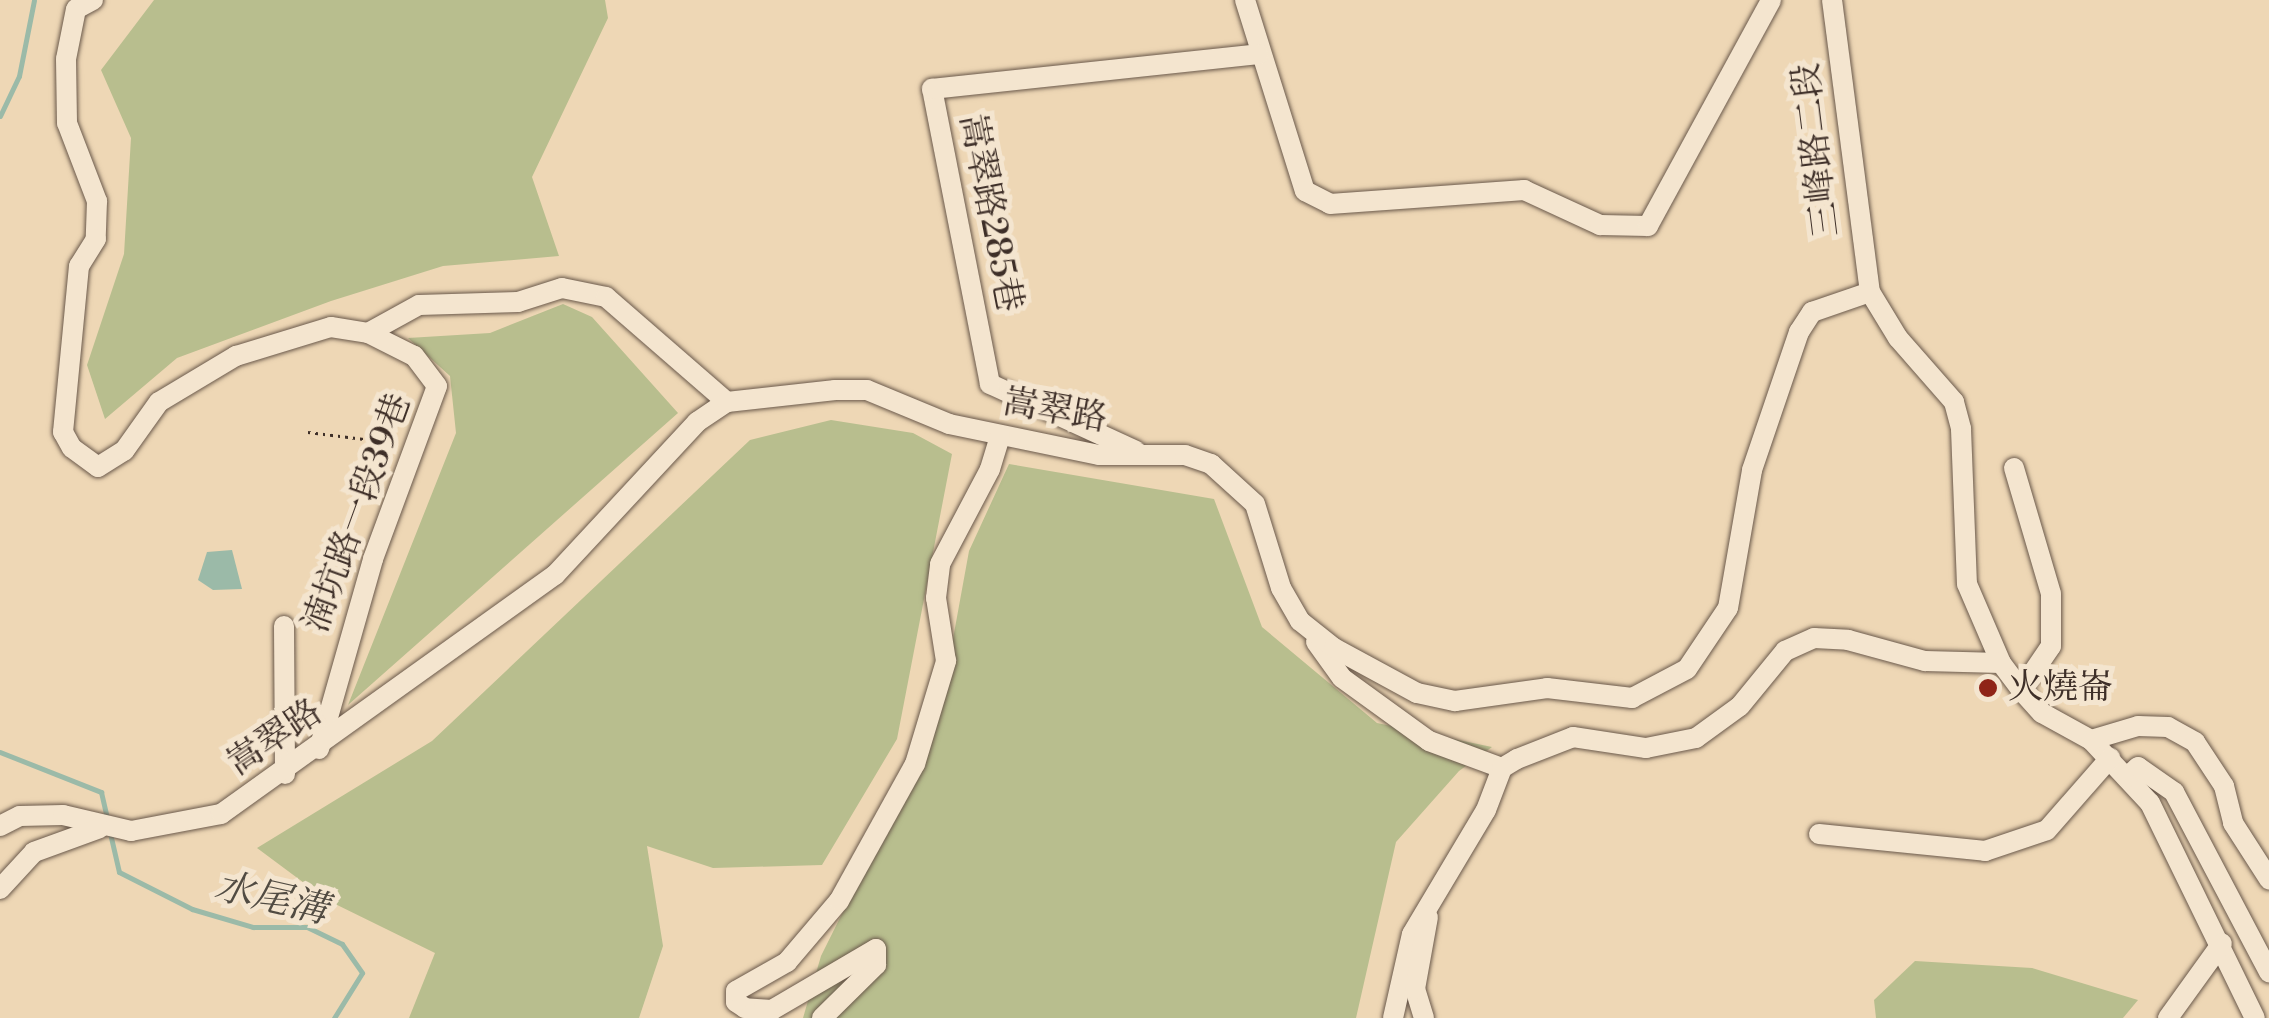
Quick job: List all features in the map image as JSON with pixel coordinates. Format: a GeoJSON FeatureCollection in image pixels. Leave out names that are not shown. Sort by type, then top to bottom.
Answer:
{"type":"FeatureCollection","features":[{"type":"Feature","properties":{"kind":"street"},"geometry":{"type":"LineString","coordinates":[[93,0],[76,9],[66,60],[66,124],[96,201],[96,239],[79,266],[63,432],[72,448],[98,466],[124,452],[159,402],[236,356],[331,326],[368,333],[419,305],[518,302],[562,288],[606,297],[727,402]]}},
{"type":"Feature","properties":{"kind":"street"},"geometry":{"type":"LineString","coordinates":[[1245,0],[1258,54],[1306,191],[1330,204],[1524,190],[1600,225],[1648,226],[1770,0]]}},
{"type":"Feature","properties":{"kind":"street","name":"三峰路二段"},"geometry":{"type":"LineString","coordinates":[[1832,0],[1870,292]]}},
{"type":"Feature","properties":{"kind":"street","name":"嵩翠路285巷"},"geometry":{"type":"LineString","coordinates":[[1147,456],[990,384],[932,90],[1258,54]]}},
{"type":"Feature","properties":{"kind":"street"},"geometry":{"type":"LineString","coordinates":[[1870,292],[1898,338],[1954,402],[1962,429],[1967,584],[2001,663],[2042,713],[2091,740],[2127,777],[2166,832],[2255,1018]]}},
{"type":"Feature","properties":{"kind":"street","name":"嵩翠路"},"geometry":{"type":"LineString","coordinates":[[7,821],[62,815],[100,828],[131,831],[221,814],[285,774],[555,575],[697,422],[727,402],[867,390],[949,424],[1099,455],[1185,455],[1236,480],[1255,504],[1281,588],[1300,620],[1370,670],[1416,693],[1455,701],[1546,688],[1632,698],[1665,682],[1710,642],[1728,608],[1752,470],[1799,332],[1812,312],[1870,292]]}},
{"type":"Feature","properties":{"kind":"street","name":"湳坑路一段39巷"},"geometry":{"type":"LineString","coordinates":[[319,748],[367,578],[420,446],[437,386],[414,356],[368,333]]}},
{"type":"Feature","properties":{"kind":"street"},"geometry":{"type":"LineString","coordinates":[[822,1018],[876,965],[876,948],[772,1010],[745,1008],[736,1002],[736,990],[787,962],[839,901],[915,764],[946,662],[936,598],[940,564],[990,469],[1000,436]]}},
{"type":"Feature","properties":{"kind":"street"},"geometry":{"type":"LineString","coordinates":[[2014,468],[2051,594],[2051,646],[2021,690]]}},
{"type":"Feature","properties":{"kind":"street"},"geometry":{"type":"LineString","coordinates":[[1300,620],[1357,689],[1430,742],[1502,768]]}},
{"type":"Feature","properties":{"kind":"street"},"geometry":{"type":"LineString","coordinates":[[284,626],[285,774]]}},
{"type":"Feature","properties":{"kind":"street"},"geometry":{"type":"LineString","coordinates":[[1393,1018],[1404,954],[1502,768],[1557,740],[1646,748],[1696,738],[1740,706],[1784,652],[1814,638],[1848,640],[1925,661],[2001,663]]}},
{"type":"Feature","properties":{"kind":"street"},"geometry":{"type":"LineString","coordinates":[[2091,740],[2138,726],[2168,728],[2195,742],[2224,786],[2233,822],[2269,879]]}},
{"type":"Feature","properties":{"kind":"street"},"geometry":{"type":"LineString","coordinates":[[1819,834],[1985,851],[2047,830],[2110,758]]}},
{"type":"Feature","properties":{"kind":"street"},"geometry":{"type":"LineString","coordinates":[[2127,777],[2138,768],[2174,792],[2269,972]]}},
{"type":"Feature","properties":{"kind":"street"},"geometry":{"type":"LineString","coordinates":[[0,888],[34,852],[100,828]]}},
{"type":"Feature","properties":{"kind":"street"},"geometry":{"type":"LineString","coordinates":[[1424,1018],[1414,989],[1432,900]]}},
{"type":"Feature","properties":{"kind":"street"},"geometry":{"type":"LineString","coordinates":[[2168,1018],[2222,943]]}},
{"type":"Feature","properties":{"kind":"path"},"geometry":{"type":"LineString","coordinates":[[308,432],[420,446]]}},
{"type":"Feature","properties":{"kind":"green space"},"geometry":{"type":"Polygon","coordinates":[[[154,0],[605,0],[608,18],[532,177],[559,256],[443,266],[331,301],[177,358],[105,419],[87,365],[124,254],[131,138],[101,70],[154,0]]]}},
{"type":"Feature","properties":{"kind":"green space"},"geometry":{"type":"Polygon","coordinates":[[[563,304],[592,317],[678,413],[348,705],[456,433],[450,376],[408,338],[490,333],[563,304]]]}},
{"type":"Feature","properties":{"kind":"green space"},"geometry":{"type":"Polygon","coordinates":[[[831,420],[913,433],[952,454],[897,739],[822,865],[713,868],[647,846],[663,946],[639,1018],[409,1018],[435,953],[327,900],[257,848],[432,741],[750,440],[831,420]]]}},
{"type":"Feature","properties":{"kind":"green space"},"geometry":{"type":"Polygon","coordinates":[[[1009,464],[1214,499],[1262,627],[1377,723],[1492,747],[1459,771],[1396,842],[1356,1018],[803,1018],[821,956],[938,721],[969,551],[1009,464]]]}},
{"type":"Feature","properties":{"kind":"green space"},"geometry":{"type":"Polygon","coordinates":[[[1915,961],[2032,968],[2138,1000],[2123,1018],[1876,1018],[1874,1000],[1915,961]]]}},
{"type":"Feature","properties":{"kind":"shaded area"},"geometry":{"type":"Polygon","coordinates":[[[232,550],[242,589],[213,590],[198,580],[207,552],[232,550]]]}},
{"type":"Feature","properties":{"kind":"waterway","name":"水尾溝"},"geometry":{"type":"LineString","coordinates":[[0,116],[19,76],[34,0]]}},
{"type":"Feature","properties":{"kind":"waterway","name":"水尾溝"},"geometry":{"type":"LineString","coordinates":[[0,752],[101,792],[107,817]]}},
{"type":"Feature","properties":{"kind":"waterway","name":"水尾溝"},"geometry":{"type":"LineString","coordinates":[[110,833],[119,872],[192,909],[253,927],[307,927],[342,944],[362,973],[334,1018]]}},
{"type":"Feature","properties":{"kind":"place","name":"火燒崙"},"geometry":{"type":"Point","coordinates":[1988,688]}}]}
